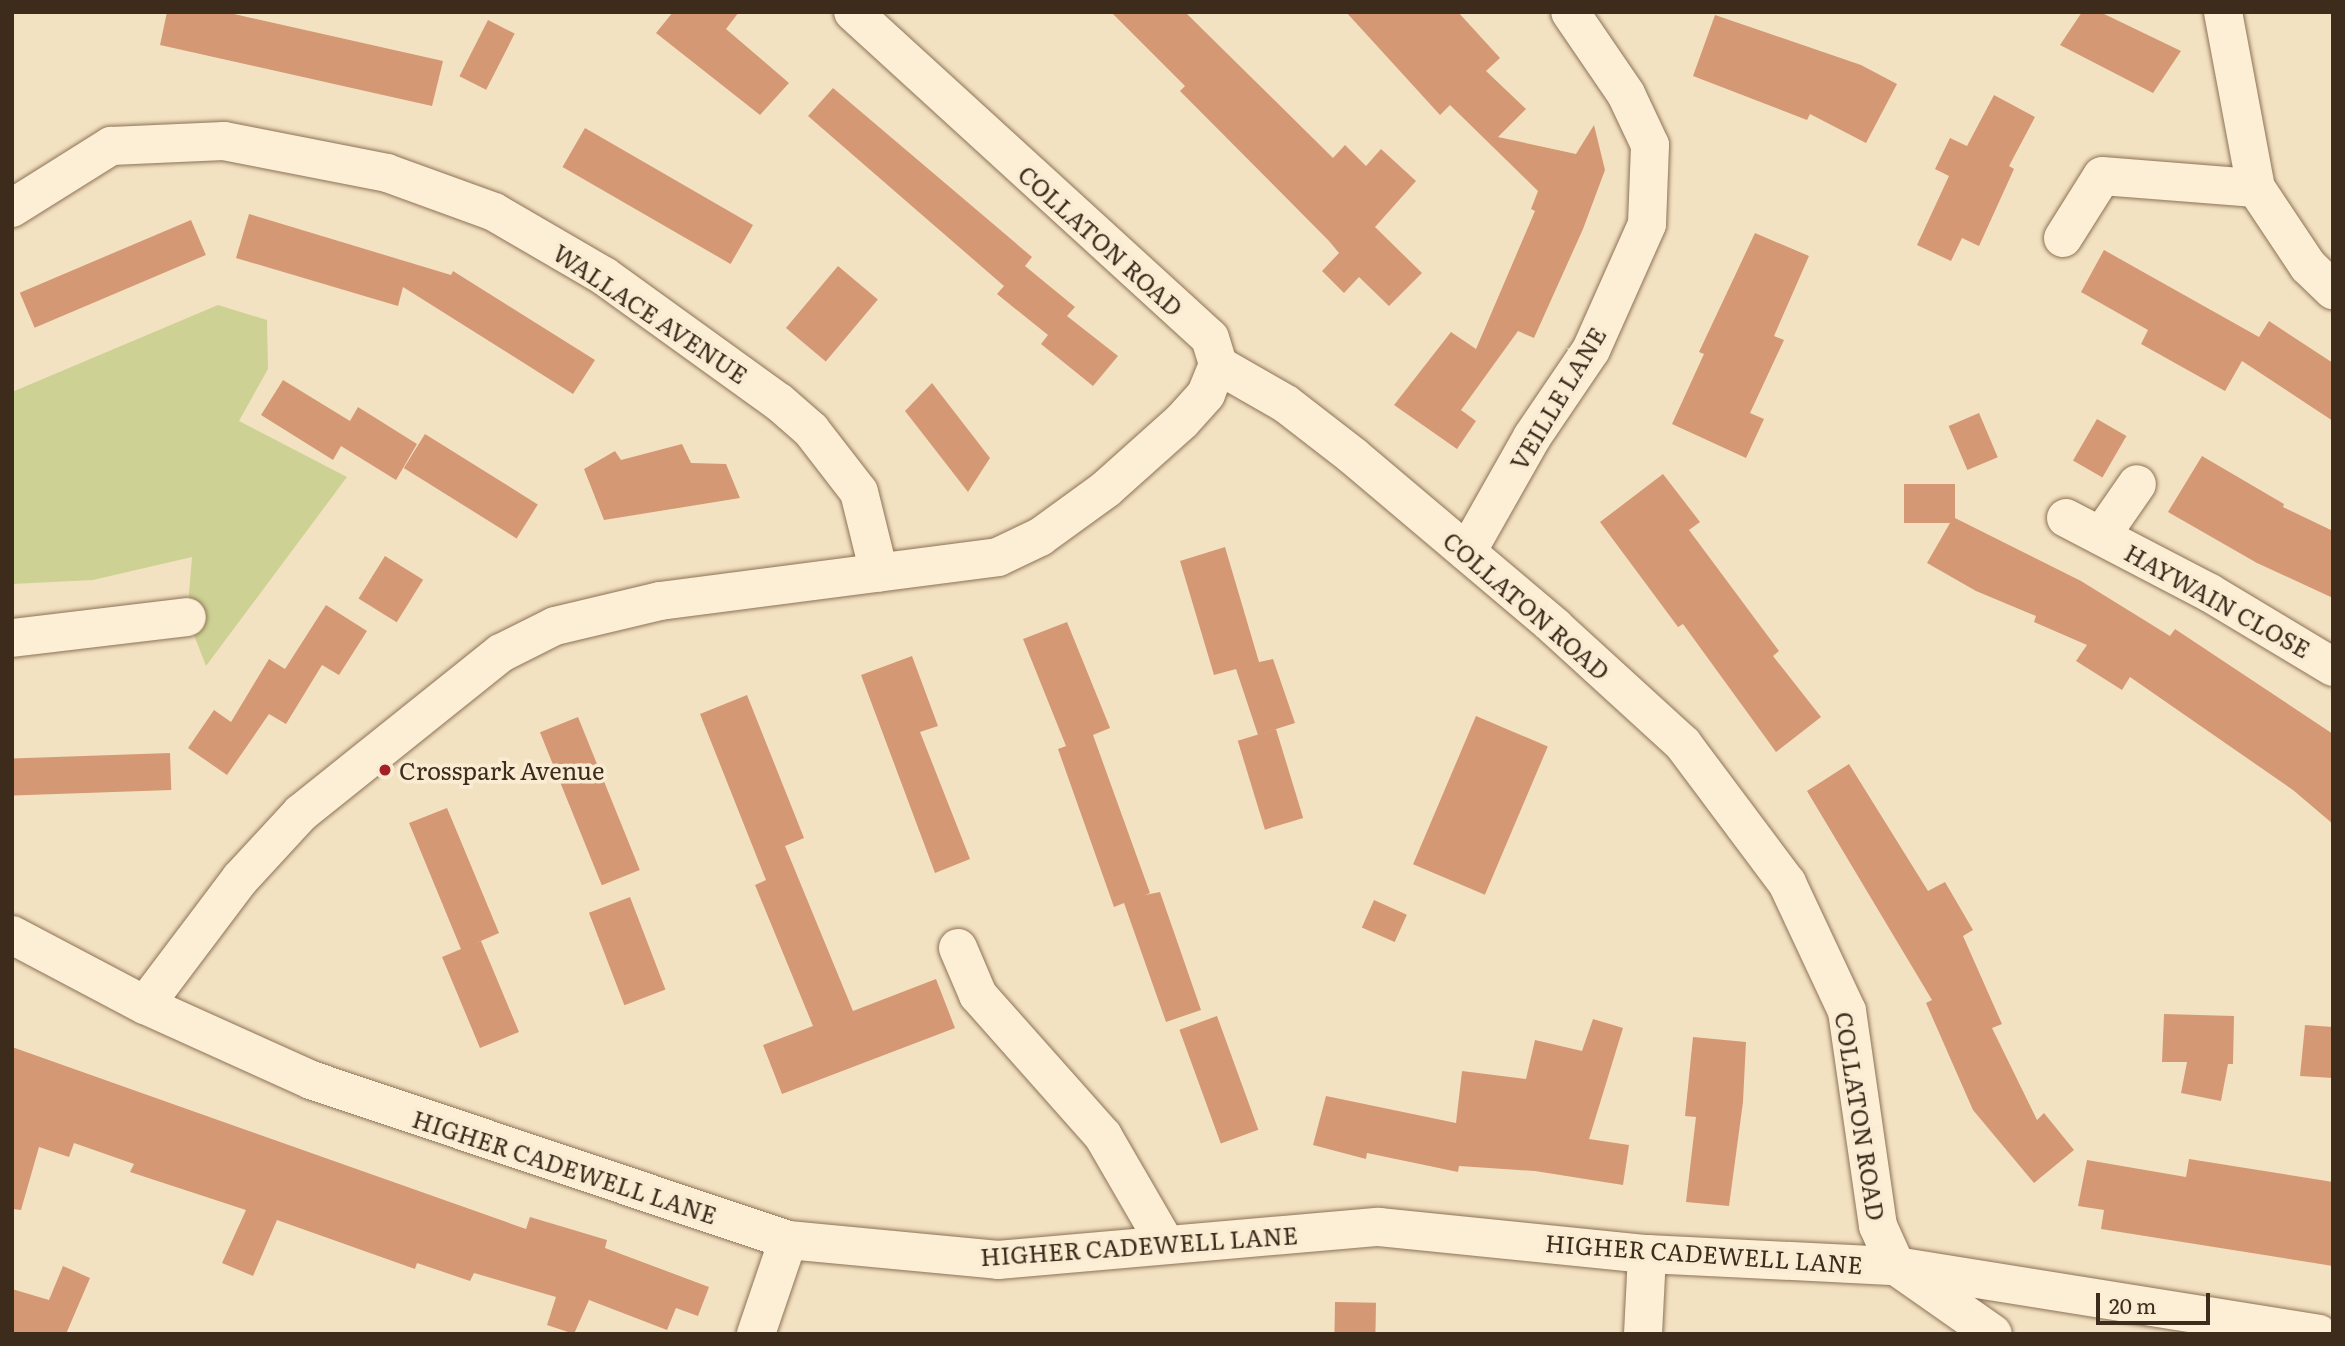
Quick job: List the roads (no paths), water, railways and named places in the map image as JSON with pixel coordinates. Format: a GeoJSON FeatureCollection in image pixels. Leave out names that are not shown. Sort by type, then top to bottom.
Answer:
{"type":"FeatureCollection","features":[{"type":"Feature","properties":{"kind":"street","name":"COLLATON ROAD"},"geometry":{"type":"LineString","coordinates":[[853,12],[1210,338],[1218,365],[1286,404],[1467,552],[1682,744],[1787,883],[1847,1011],[1878,1226],[1896,1266]]}},
{"type":"Feature","properties":{"kind":"street","name":"VEILLE LANE"},"geometry":{"type":"LineString","coordinates":[[1467,552],[1532,437],[1591,350],[1647,224],[1650,145],[1626,94],[1570,12]]}},
{"type":"Feature","properties":{"kind":"street"},"geometry":{"type":"LineString","coordinates":[[2223,12],[2256,188],[2308,266],[2333,290]]}},
{"type":"Feature","properties":{"kind":"street","name":"WALLACE AVENUE"},"geometry":{"type":"LineString","coordinates":[[12,208],[111,146],[223,141],[387,173],[494,212],[604,276],[779,402],[811,430],[859,492],[878,573]]}},
{"type":"Feature","properties":{"kind":"street"},"geometry":{"type":"LineString","coordinates":[[2063,238],[2102,176],[2256,188]]}},
{"type":"Feature","properties":{"kind":"street"},"geometry":{"type":"LineString","coordinates":[[145,1005],[240,879],[301,813],[500,653],[555,626],[660,601],[998,557],[1041,537],[1106,489],[1182,421],[1206,394],[1218,365]]}},
{"type":"Feature","properties":{"kind":"street","name":"HAYWAIN CLOSE"},"geometry":{"type":"LineString","coordinates":[[2101,536],[2137,484]]}},
{"type":"Feature","properties":{"kind":"street","name":"HAYWAIN CLOSE"},"geometry":{"type":"LineString","coordinates":[[2066,518],[2315,652],[2333,667]]}},
{"type":"Feature","properties":{"kind":"street"},"geometry":{"type":"LineString","coordinates":[[12,638],[187,617]]}},
{"type":"Feature","properties":{"kind":"street","name":"HIGHER CADEWELL LANE"},"geometry":{"type":"LineString","coordinates":[[12,935],[145,1005],[311,1080],[788,1240],[998,1260],[1165,1243],[1379,1227],[1647,1254],[1896,1266],[2319,1334]]}},
{"type":"Feature","properties":{"kind":"street"},"geometry":{"type":"LineString","coordinates":[[958,948],[978,995],[1103,1136],[1165,1243]]}},
{"type":"Feature","properties":{"kind":"street"},"geometry":{"type":"LineString","coordinates":[[756,1334],[788,1240]]}},
{"type":"Feature","properties":{"kind":"street"},"geometry":{"type":"LineString","coordinates":[[1643,1334],[1647,1254]]}},
{"type":"Feature","properties":{"kind":"street"},"geometry":{"type":"LineString","coordinates":[[1896,1266],[1993,1334]]}},
{"type":"Feature","properties":{"kind":"place","name":"Crosspark Avenue"},"geometry":{"type":"Point","coordinates":[385,770]}}]}
